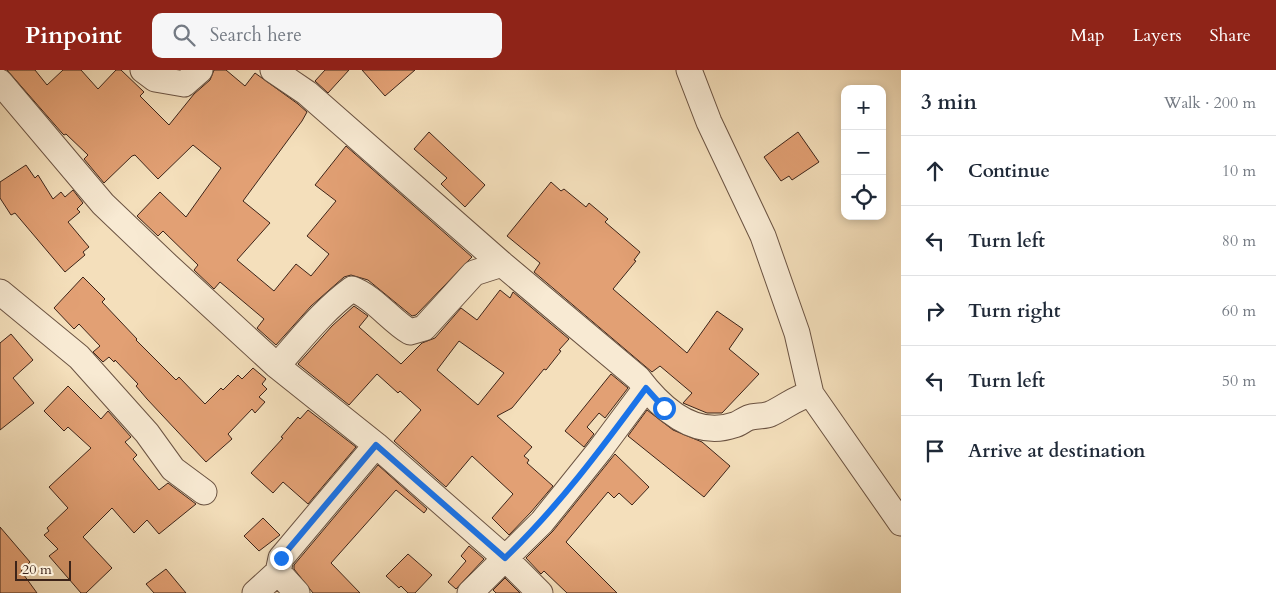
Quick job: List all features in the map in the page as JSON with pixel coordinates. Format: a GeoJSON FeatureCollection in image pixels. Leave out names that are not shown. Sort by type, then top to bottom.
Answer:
{"type":"FeatureCollection","features":[{"type":"Feature","properties":{"kind":"street"},"geometry":{"type":"LineString","coordinates":[[143,70],[155,79],[184,84],[200,70]]}},
{"type":"Feature","properties":{"kind":"street"},"geometry":{"type":"LineString","coordinates":[[273,70],[308,93],[502,264],[638,378],[672,414],[703,429],[734,426],[750,417],[764,417],[801,396],[811,394]]}},
{"type":"Feature","properties":{"kind":"street"},"geometry":{"type":"LineString","coordinates":[[689,70],[708,122],[763,236],[797,333],[811,394],[901,523]]}},
{"type":"Feature","properties":{"kind":"street"},"geometry":{"type":"LineString","coordinates":[[0,82],[103,204],[277,366],[376,445],[505,558],[540,593]]}},
{"type":"Feature","properties":{"kind":"street"},"geometry":{"type":"LineString","coordinates":[[277,366],[326,312],[352,289],[362,292],[396,323],[410,332],[424,328],[474,273],[502,264]]}},
{"type":"Feature","properties":{"kind":"street"},"geometry":{"type":"LineString","coordinates":[[0,292],[79,357],[147,433],[174,469],[204,492]]}},
{"type":"Feature","properties":{"kind":"street"},"geometry":{"type":"LineString","coordinates":[[470,593],[542,522],[600,451],[646,388]]}},
{"type":"Feature","properties":{"kind":"street"},"geometry":{"type":"LineString","coordinates":[[255,593],[278,572],[281,558],[376,445]]}},
{"type":"Feature","properties":{"kind":"street"},"geometry":{"type":"LineString","coordinates":[[278,572],[297,593]]}},
{"type":"Feature","properties":{"kind":"building"},"geometry":{"type":"Polygon","coordinates":[[[7,70],[35,70],[47,85],[63,70],[81,70],[98,89],[116,70],[121,70],[144,92],[140,96],[169,125],[194,94],[210,80],[214,70],[226,70],[245,86],[255,73],[298,104],[307,112],[302,121],[243,201],[270,223],[237,260],[274,291],[296,264],[311,276],[329,254],[307,236],[336,201],[315,185],[346,146],[472,257],[416,315],[412,316],[368,280],[351,275],[344,277],[311,306],[276,345],[257,328],[264,319],[220,282],[214,289],[194,270],[198,265],[163,231],[158,236],[137,216],[160,192],[186,217],[221,168],[193,145],[158,179],[135,155],[104,183],[84,159],[88,155],[66,134],[62,133],[7,70]]]}},
{"type":"Feature","properties":{"kind":"building"},"geometry":{"type":"Polygon","coordinates":[[[325,70],[349,70],[328,93],[315,81],[325,70]]]}},
{"type":"Feature","properties":{"kind":"building"},"geometry":{"type":"Polygon","coordinates":[[[362,70],[415,70],[385,96],[362,70]]]}},
{"type":"Feature","properties":{"kind":"building"},"geometry":{"type":"Polygon","coordinates":[[[429,132],[485,185],[465,207],[441,184],[447,178],[414,149],[429,132]]]}},
{"type":"Feature","properties":{"kind":"building"},"geometry":{"type":"Polygon","coordinates":[[[798,132],[819,162],[792,180],[789,176],[781,181],[764,157],[798,132]]]}},
{"type":"Feature","properties":{"kind":"building"},"geometry":{"type":"Polygon","coordinates":[[[26,165],[35,178],[38,175],[53,199],[61,192],[65,197],[73,190],[83,203],[77,209],[80,212],[68,222],[89,247],[83,252],[85,255],[65,272],[15,213],[11,215],[0,198],[0,182],[26,165]]]}},
{"type":"Feature","properties":{"kind":"building"},"geometry":{"type":"Polygon","coordinates":[[[551,182],[561,191],[564,189],[586,207],[589,203],[608,219],[605,222],[640,252],[634,260],[636,261],[613,289],[687,353],[717,311],[743,329],[729,349],[759,374],[722,413],[707,413],[683,403],[692,393],[660,366],[652,372],[534,272],[540,263],[507,236],[551,182]]]}},
{"type":"Feature","properties":{"kind":"building"},"geometry":{"type":"Polygon","coordinates":[[[83,277],[105,299],[102,302],[136,340],[176,380],[179,377],[205,404],[238,375],[242,379],[253,368],[266,379],[262,384],[267,389],[259,397],[265,402],[255,413],[252,409],[228,434],[232,439],[206,462],[147,399],[136,386],[138,384],[115,360],[114,362],[109,357],[103,362],[93,352],[100,346],[79,324],[74,329],[54,308],[83,277]]]}},
{"type":"Feature","properties":{"kind":"building"},"geometry":{"type":"Polygon","coordinates":[[[500,290],[510,298],[513,292],[569,339],[546,370],[544,369],[512,408],[497,416],[532,447],[524,456],[529,460],[527,463],[553,486],[509,535],[492,518],[513,494],[472,456],[446,487],[394,441],[421,410],[400,391],[398,393],[377,374],[349,405],[298,364],[332,326],[354,306],[368,316],[359,327],[401,364],[422,343],[435,338],[461,308],[477,320],[500,290]],[[459,341],[437,370],[478,405],[504,373],[459,341]]]}},
{"type":"Feature","properties":{"kind":"building"},"geometry":{"type":"Polygon","coordinates":[[[11,334],[33,360],[13,378],[34,403],[0,430],[0,343],[11,334]]]}},
{"type":"Feature","properties":{"kind":"building"},"geometry":{"type":"Polygon","coordinates":[[[611,374],[628,388],[605,418],[599,413],[587,427],[594,434],[584,447],[565,431],[611,374]]]}},
{"type":"Feature","properties":{"kind":"building"},"geometry":{"type":"Polygon","coordinates":[[[68,386],[101,419],[108,411],[131,437],[125,442],[137,455],[133,459],[159,490],[168,483],[196,504],[159,534],[147,520],[134,533],[112,508],[83,537],[112,568],[86,593],[81,593],[49,556],[58,549],[44,535],[49,531],[47,528],[68,508],[49,487],[91,448],[68,427],[64,431],[44,411],[68,386]]]}},
{"type":"Feature","properties":{"kind":"building"},"geometry":{"type":"Polygon","coordinates":[[[308,410],[356,447],[308,504],[283,482],[273,493],[251,473],[283,438],[281,437],[298,417],[300,419],[308,410]]]}},
{"type":"Feature","properties":{"kind":"building"},"geometry":{"type":"Polygon","coordinates":[[[647,410],[673,430],[702,442],[730,466],[704,497],[628,436],[647,410]]]}},
{"type":"Feature","properties":{"kind":"building"},"geometry":{"type":"Polygon","coordinates":[[[615,454],[649,487],[632,505],[619,493],[614,498],[608,492],[566,542],[617,593],[567,593],[544,571],[541,574],[526,558],[553,531],[615,454]]]}},
{"type":"Feature","properties":{"kind":"building"},"geometry":{"type":"Polygon","coordinates":[[[378,465],[427,509],[424,513],[396,490],[331,563],[360,593],[313,593],[294,569],[294,565],[378,465]]]}},
{"type":"Feature","properties":{"kind":"building"},"geometry":{"type":"Polygon","coordinates":[[[263,518],[280,535],[259,551],[244,536],[263,518]]]}},
{"type":"Feature","properties":{"kind":"building"},"geometry":{"type":"Polygon","coordinates":[[[0,527],[30,562],[21,571],[37,593],[0,593],[0,527]]]}},
{"type":"Feature","properties":{"kind":"building"},"geometry":{"type":"Polygon","coordinates":[[[469,546],[484,559],[456,589],[448,582],[466,561],[461,556],[469,546]]]}},
{"type":"Feature","properties":{"kind":"building"},"geometry":{"type":"Polygon","coordinates":[[[408,554],[432,575],[415,593],[408,593],[401,586],[399,588],[386,576],[408,554]]]}},
{"type":"Feature","properties":{"kind":"building"},"geometry":{"type":"Polygon","coordinates":[[[166,569],[186,593],[154,593],[146,584],[166,569]]]}},
{"type":"Feature","properties":{"kind":"building"},"geometry":{"type":"Polygon","coordinates":[[[505,578],[520,593],[496,593],[493,590],[505,578]]]}},
{"type":"Feature","properties":{"kind":"route"},"geometry":{"type":"LineString","coordinates":[[281,558],[376,445],[505,558],[542,522],[600,451],[646,388],[664,408]]}}]}
